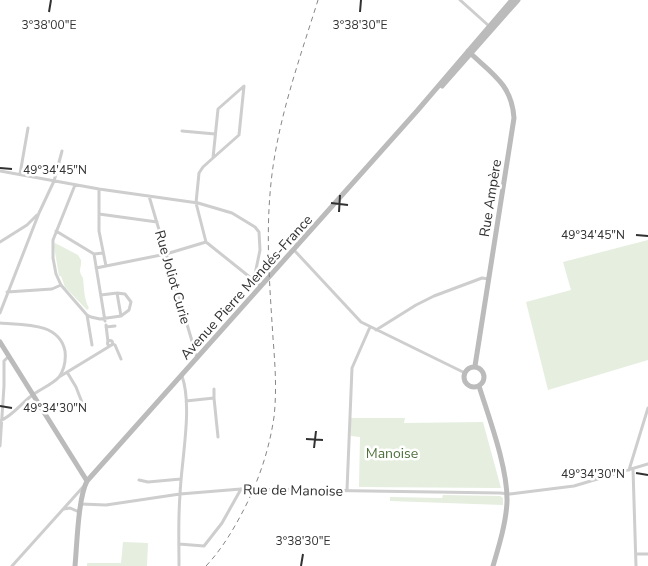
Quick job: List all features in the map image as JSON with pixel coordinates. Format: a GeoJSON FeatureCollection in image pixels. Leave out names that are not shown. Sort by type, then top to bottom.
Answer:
{"type":"FeatureCollection","features":[{"type":"Feature","properties":{"kind":"main road","name":"Avenue Pierre Mendés-France"},"geometry":{"type":"LineString","coordinates":[[491,27],[512,0]]}},
{"type":"Feature","properties":{"kind":"main road","name":"Avenue Pierre Mendés-France"},"geometry":{"type":"LineString","coordinates":[[85,484],[491,27],[518,0]]}},
{"type":"Feature","properties":{"kind":"main road","name":"Rue Ampère"},"geometry":{"type":"LineString","coordinates":[[468,53],[497,78],[508,91],[513,104],[514,118],[475,366]]}},
{"type":"Feature","properties":{"kind":"main road"},"geometry":{"type":"LineString","coordinates":[[0,342],[33,394],[85,484],[80,512],[75,566]]}},
{"type":"Feature","properties":{"kind":"main road"},"geometry":{"type":"LineString","coordinates":[[475,366],[481,369],[485,376],[483,382],[478,386],[472,387],[464,379],[465,373],[469,368],[475,366]]}},
{"type":"Feature","properties":{"kind":"main road"},"geometry":{"type":"LineString","coordinates":[[478,386],[493,432],[506,482],[506,508],[493,566]]}},
{"type":"Feature","properties":{"kind":"street"},"geometry":{"type":"LineString","coordinates":[[460,0],[491,27]]}},
{"type":"Feature","properties":{"kind":"street"},"geometry":{"type":"LineString","coordinates":[[213,158],[219,107],[244,86],[239,135],[203,167],[199,173],[196,203],[206,242],[261,286]]}},
{"type":"Feature","properties":{"kind":"street"},"geometry":{"type":"LineString","coordinates":[[20,174],[28,128]]}},
{"type":"Feature","properties":{"kind":"street"},"geometry":{"type":"LineString","coordinates":[[182,131],[216,134]]}},
{"type":"Feature","properties":{"kind":"street"},"geometry":{"type":"LineString","coordinates":[[0,313],[39,213],[54,181],[62,151]]}},
{"type":"Feature","properties":{"kind":"street"},"geometry":{"type":"LineString","coordinates":[[0,171],[99,189],[196,203],[232,213],[258,229],[260,250],[254,280]]}},
{"type":"Feature","properties":{"kind":"street"},"geometry":{"type":"LineString","coordinates":[[75,185],[71,200],[53,240],[53,258],[56,274],[62,285],[87,315],[115,326]]}},
{"type":"Feature","properties":{"kind":"street"},"geometry":{"type":"LineString","coordinates":[[99,189],[99,231],[106,266]]}},
{"type":"Feature","properties":{"kind":"street","name":"Rue Joliot Curie"},"geometry":{"type":"LineString","coordinates":[[149,196],[197,359]]}},
{"type":"Feature","properties":{"kind":"street"},"geometry":{"type":"LineString","coordinates":[[0,242],[27,225],[39,213]]}},
{"type":"Feature","properties":{"kind":"street"},"geometry":{"type":"LineString","coordinates":[[99,214],[157,222]]}},
{"type":"Feature","properties":{"kind":"street"},"geometry":{"type":"LineString","coordinates":[[56,231],[94,254],[103,253]]}},
{"type":"Feature","properties":{"kind":"street"},"geometry":{"type":"LineString","coordinates":[[96,268],[166,254],[206,242]]}},
{"type":"Feature","properties":{"kind":"street"},"geometry":{"type":"LineString","coordinates":[[294,250],[361,322],[465,373]]}},
{"type":"Feature","properties":{"kind":"street"},"geometry":{"type":"LineString","coordinates":[[94,254],[110,344]]}},
{"type":"Feature","properties":{"kind":"street"},"geometry":{"type":"LineString","coordinates":[[375,330],[434,296],[482,278],[489,279]]}},
{"type":"Feature","properties":{"kind":"street"},"geometry":{"type":"LineString","coordinates":[[7,292],[52,289],[62,285]]}},
{"type":"Feature","properties":{"kind":"street"},"geometry":{"type":"LineString","coordinates":[[117,293],[121,316]]}},
{"type":"Feature","properties":{"kind":"street"},"geometry":{"type":"LineString","coordinates":[[101,295],[125,294],[131,302],[128,312],[105,323]]}},
{"type":"Feature","properties":{"kind":"street"},"geometry":{"type":"LineString","coordinates":[[87,315],[92,345]]}},
{"type":"Feature","properties":{"kind":"street"},"geometry":{"type":"LineString","coordinates":[[0,323],[43,327],[56,334],[64,348],[65,365],[83,405]]}},
{"type":"Feature","properties":{"kind":"street"},"geometry":{"type":"LineString","coordinates":[[347,490],[352,368],[370,327]]}},
{"type":"Feature","properties":{"kind":"street"},"geometry":{"type":"LineString","coordinates":[[110,344],[115,345],[121,359]]}},
{"type":"Feature","properties":{"kind":"street"},"geometry":{"type":"LineString","coordinates":[[1,421],[33,394],[110,344]]}},
{"type":"Feature","properties":{"kind":"street"},"geometry":{"type":"LineString","coordinates":[[0,446],[4,361],[9,356]]}},
{"type":"Feature","properties":{"kind":"street"},"geometry":{"type":"LineString","coordinates":[[58,377],[65,365]]}},
{"type":"Feature","properties":{"kind":"street"},"geometry":{"type":"LineString","coordinates":[[179,565],[180,494],[186,401],[182,376]]}},
{"type":"Feature","properties":{"kind":"street"},"geometry":{"type":"LineString","coordinates":[[214,389],[218,437]]}},
{"type":"Feature","properties":{"kind":"street"},"geometry":{"type":"LineString","coordinates":[[186,401],[214,398]]}},
{"type":"Feature","properties":{"kind":"street"},"geometry":{"type":"LineString","coordinates":[[636,566],[631,470],[648,408]]}},
{"type":"Feature","properties":{"kind":"street","name":"Rue de Manoise"},"geometry":{"type":"LineString","coordinates":[[81,504],[106,505],[180,494],[241,489],[506,494],[574,486],[648,464]]}},
{"type":"Feature","properties":{"kind":"street"},"geometry":{"type":"LineString","coordinates":[[139,480],[148,482],[182,479]]}},
{"type":"Feature","properties":{"kind":"street"},"geometry":{"type":"LineString","coordinates":[[12,566],[85,484]]}},
{"type":"Feature","properties":{"kind":"street"},"geometry":{"type":"LineString","coordinates":[[179,544],[204,546],[222,523],[241,489]]}},
{"type":"Feature","properties":{"kind":"street"},"geometry":{"type":"LineString","coordinates":[[63,509],[70,508],[80,512]]}},
{"type":"Feature","properties":{"kind":"street"},"geometry":{"type":"LineString","coordinates":[[636,554],[648,554]]}},
{"type":"Feature","properties":{"kind":"green space"},"geometry":{"type":"Polygon","coordinates":[[[648,240],[648,360],[548,390],[526,302],[571,290],[563,262],[648,240]]]}},
{"type":"Feature","properties":{"kind":"green space"},"geometry":{"type":"Polygon","coordinates":[[[55,243],[78,255],[81,260],[80,271],[89,308],[87,310],[65,287],[61,276],[59,276],[55,243]]]}},
{"type":"Feature","properties":{"kind":"green space","name":"Manoise"},"geometry":{"type":"Polygon","coordinates":[[[351,418],[405,418],[404,423],[483,422],[501,488],[359,487],[360,437],[351,436],[351,418]]]}},
{"type":"Feature","properties":{"kind":"green space"},"geometry":{"type":"Polygon","coordinates":[[[443,495],[500,496],[503,498],[503,505],[390,501],[390,497],[442,498],[443,495]]]}},
{"type":"Feature","properties":{"kind":"green space"},"geometry":{"type":"Polygon","coordinates":[[[123,542],[148,543],[147,566],[87,566],[87,563],[121,563],[123,542]]]}},
{"type":"Feature","properties":{"kind":"railway"},"geometry":{"type":"LineString","coordinates":[[206,566],[226,541],[248,502],[258,478],[272,430],[275,407],[275,377],[268,248],[270,194],[282,120],[318,0]]}}]}
